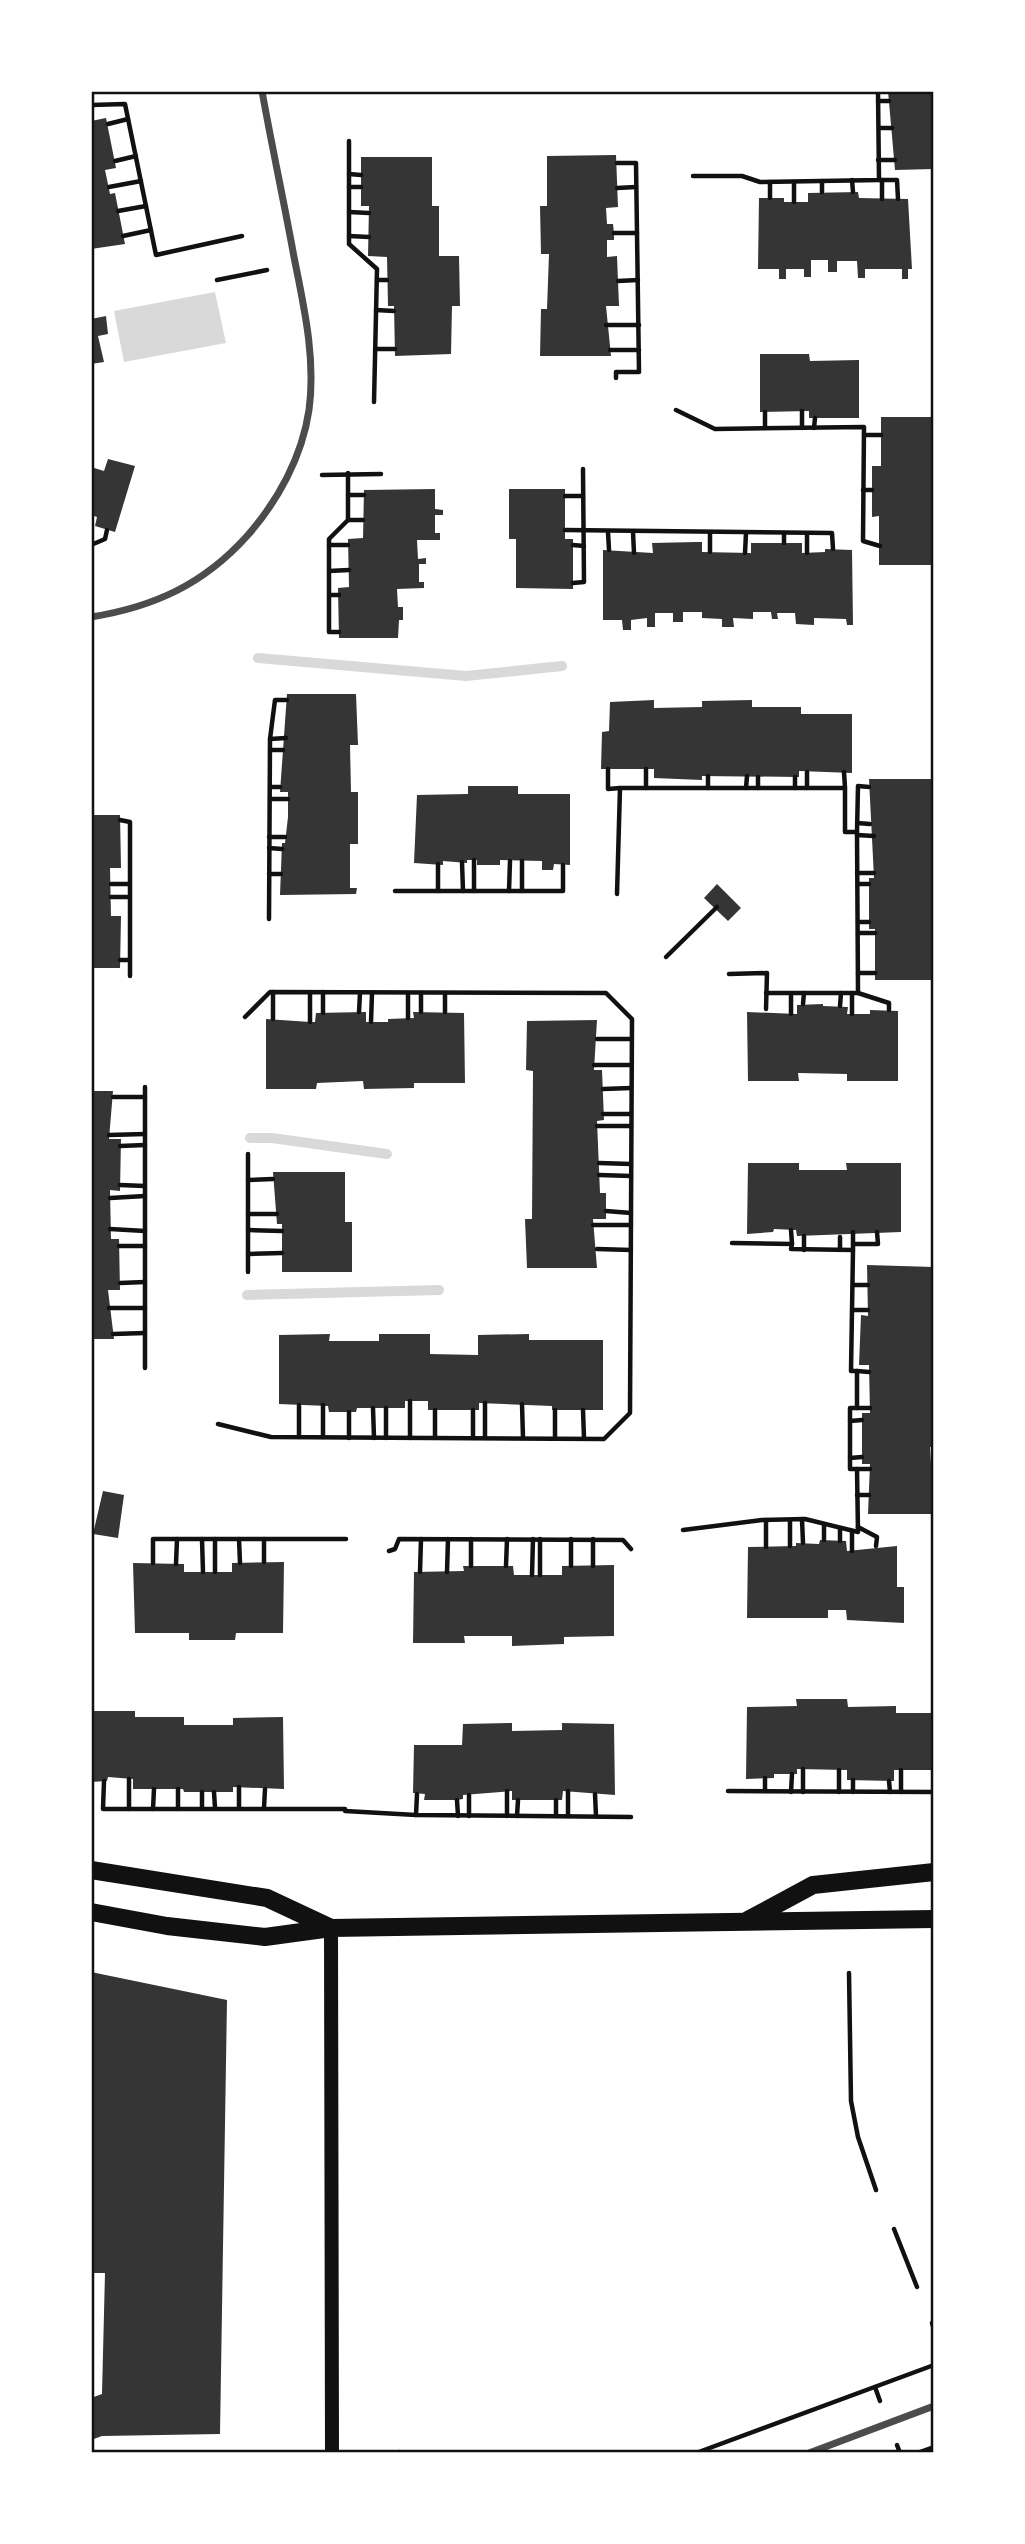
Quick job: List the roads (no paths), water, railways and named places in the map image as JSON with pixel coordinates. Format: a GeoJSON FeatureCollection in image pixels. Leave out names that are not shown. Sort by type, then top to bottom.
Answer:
{"type":"FeatureCollection","features":[{"type":"Feature","properties":{"kind":"main road"},"geometry":{"type":"LineString","coordinates":[[91,1870],[267,1898],[331,1928]]}},
{"type":"Feature","properties":{"kind":"main road"},"geometry":{"type":"LineString","coordinates":[[748,1920],[813,1885],[934,1872]]}},
{"type":"Feature","properties":{"kind":"main road"},"geometry":{"type":"LineString","coordinates":[[91,1912],[167,1926],[258,1936],[331,1928],[748,1920],[817,1923],[934,1919]]}},
{"type":"Feature","properties":{"kind":"main road"},"geometry":{"type":"LineString","coordinates":[[331,1928],[332,2453]]}},
{"type":"Feature","properties":{"kind":"street"},"geometry":{"type":"LineString","coordinates":[[91,617],[154,603],[198,581],[233,552],[254,528],[289,474],[300,444],[309,411],[308,331],[262,91]]}},
{"type":"Feature","properties":{"kind":"street"},"geometry":{"type":"LineString","coordinates":[[809,2453],[934,2406]]}},
{"type":"Feature","properties":{"kind":"waterway"},"geometry":{"type":"LineString","coordinates":[[258,658],[466,676],[562,666]]}},
{"type":"Feature","properties":{"kind":"waterway"},"geometry":{"type":"LineString","coordinates":[[250,1138],[272,1138],[387,1154]]}},
{"type":"Feature","properties":{"kind":"waterway"},"geometry":{"type":"LineString","coordinates":[[247,1295],[439,1290]]}}]}
